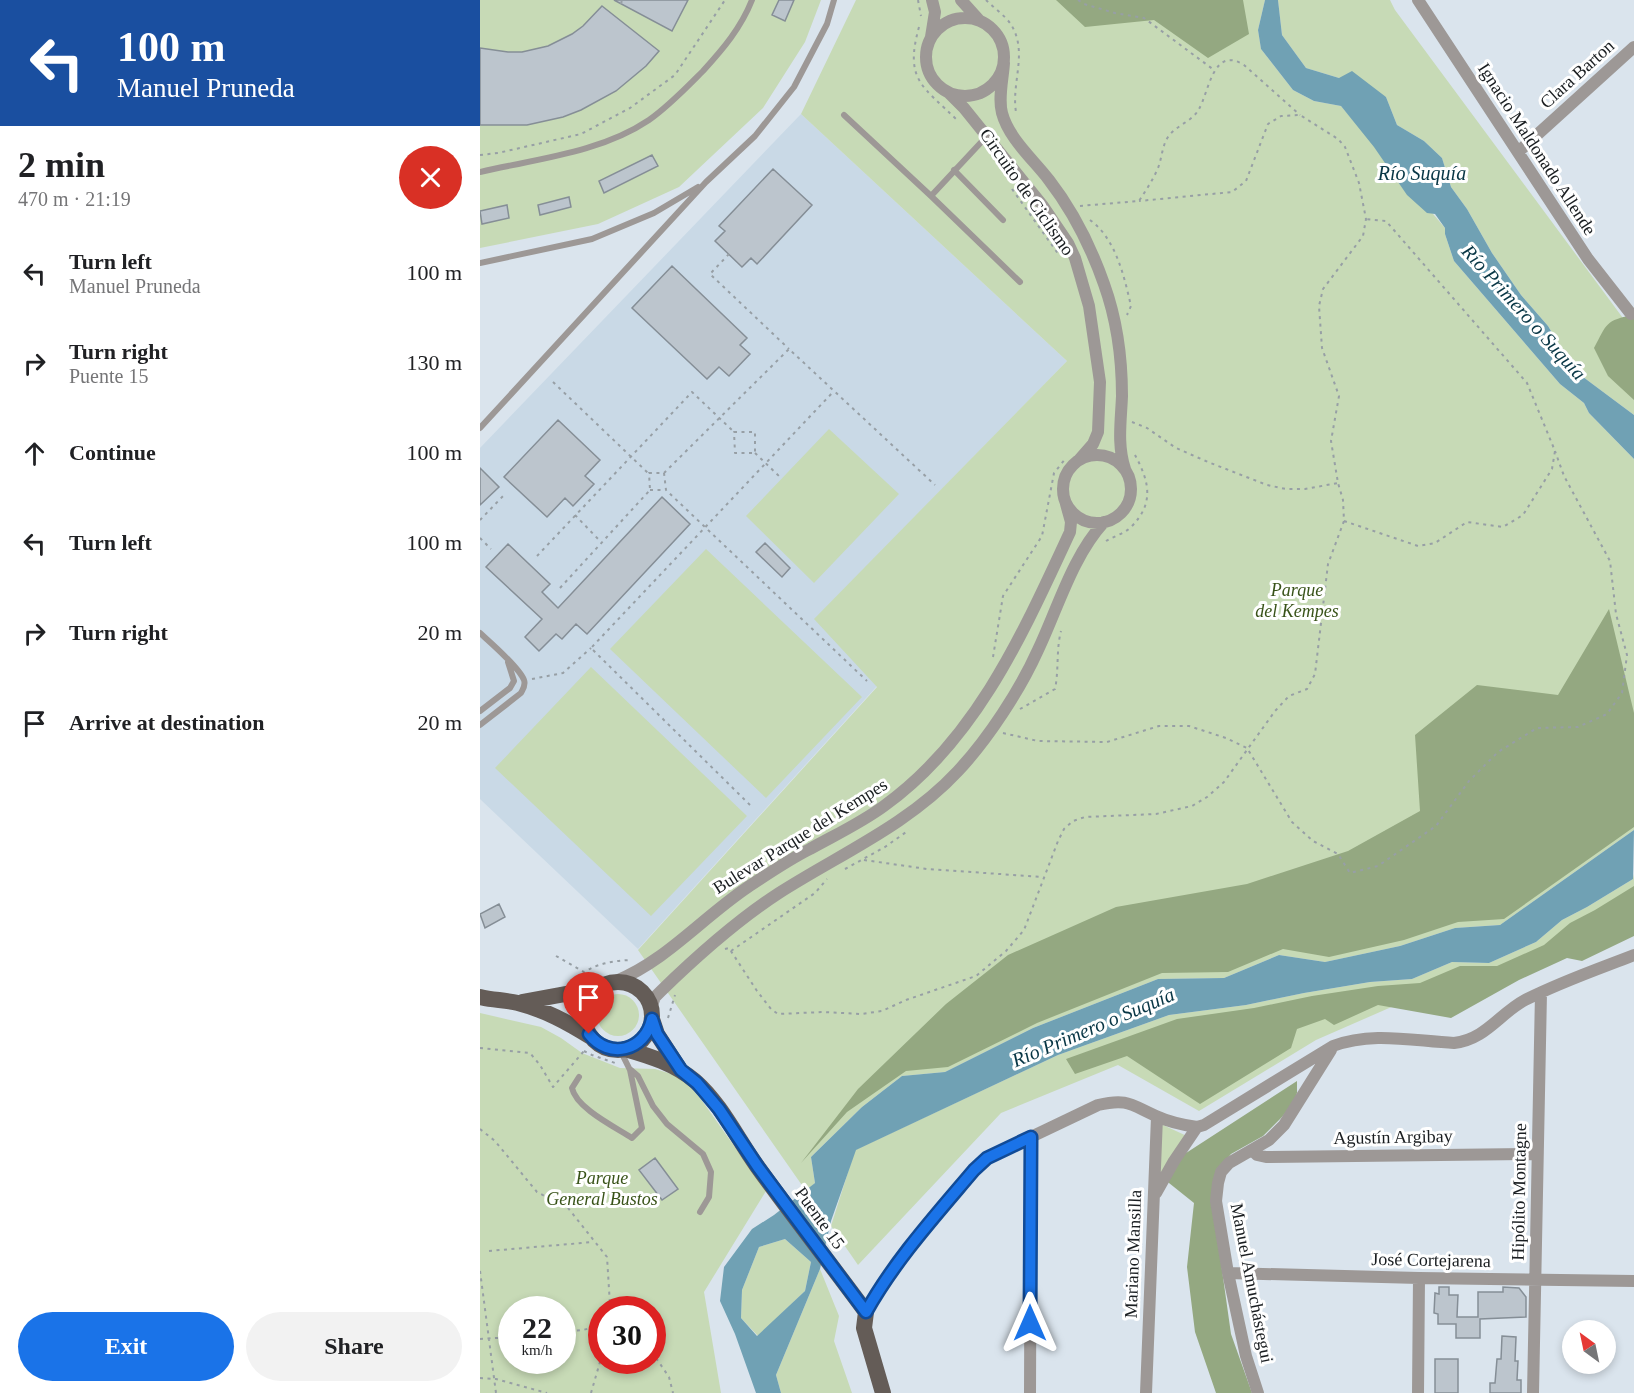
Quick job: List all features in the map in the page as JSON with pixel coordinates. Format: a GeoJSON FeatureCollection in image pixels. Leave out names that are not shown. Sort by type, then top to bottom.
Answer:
{"type":"FeatureCollection","features":[{"type":"Feature","properties":{"kind":"main road"},"geometry":{"type":"LineString","coordinates":[[516,1003],[598,988],[616,981],[626,982],[639,988],[647,997],[657,1017],[657,1034],[681,1070]]}},
{"type":"Feature","properties":{"kind":"main road"},"geometry":{"type":"LineString","coordinates":[[589,1044],[584,1012],[587,1001],[598,988]]}},
{"type":"Feature","properties":{"kind":"main road"},"geometry":{"type":"LineString","coordinates":[[480,997],[516,1003],[556,1017],[589,1044],[622,1049],[664,1062],[681,1070]]}},
{"type":"Feature","properties":{"kind":"main road"},"geometry":{"type":"LineString","coordinates":[[622,1049],[635,1045],[643,1038],[657,1017]]}},
{"type":"Feature","properties":{"kind":"main road","name":"Puente 15"},"geometry":{"type":"LineString","coordinates":[[681,1070],[697,1083],[719,1109],[758,1167],[866,1312]]}},
{"type":"Feature","properties":{"kind":"main road"},"geometry":{"type":"LineString","coordinates":[[866,1312],[864,1328],[883,1393]]}},
{"type":"Feature","properties":{"kind":"street"},"geometry":{"type":"LineString","coordinates":[[932,0],[935,12],[926,54],[928,69],[936,83],[964,108],[1057,226],[1071,251],[1082,280],[1089,306],[1100,382],[1098,432],[1093,444],[1074,457],[1063,485],[1063,495],[1066,504],[1082,520],[1093,523],[1115,518],[1129,501],[1130,479],[1125,469],[1118,461],[1099,455],[1074,457]]}},
{"type":"Feature","properties":{"kind":"street"},"geometry":{"type":"LineString","coordinates":[[961,0],[1000,38],[1004,50],[1001,108],[1005,120],[1014,136],[1071,212],[1093,254],[1113,312],[1121,370],[1120,440],[1125,469]]}},
{"type":"Feature","properties":{"kind":"street","name":"Ignacio Maldonado Allende"},"geometry":{"type":"LineString","coordinates":[[1418,0],[1588,259],[1631,314]]}},
{"type":"Feature","properties":{"kind":"street"},"geometry":{"type":"LineString","coordinates":[[931,38],[948,22],[964,18],[979,20]]}},
{"type":"Feature","properties":{"kind":"street","name":"Clara Barton"},"geometry":{"type":"LineString","coordinates":[[1518,152],[1634,47]]}},
{"type":"Feature","properties":{"kind":"street"},"geometry":{"type":"LineString","coordinates":[[949,93],[963,96],[984,92],[995,83],[1004,63]]}},
{"type":"Feature","properties":{"kind":"street","name":"Bulevar Parque del Kempes"},"geometry":{"type":"LineString","coordinates":[[616,981],[648,965],[748,887],[792,859],[884,807],[940,756],[974,715],[1032,615],[1070,532],[1071,522],[1066,504]]}},
{"type":"Feature","properties":{"kind":"street","name":"Bulevar Parque del Kempes"},"geometry":{"type":"LineString","coordinates":[[657,1017],[653,1002],[661,991],[734,924],[777,894],[903,818],[957,772],[987,735],[1026,674],[1077,564],[1091,538],[1104,522]]}},
{"type":"Feature","properties":{"kind":"street"},"geometry":{"type":"LineString","coordinates":[[866,1312],[879,1288],[900,1259],[974,1170],[987,1158],[1098,1105],[1122,1101],[1135,1104],[1157,1117],[1197,1127],[1204,1125],[1333,1046],[1349,1040],[1368,1037],[1446,1043],[1468,1041],[1479,1036],[1523,1001],[1634,954]]}},
{"type":"Feature","properties":{"kind":"street","name":"Hipólito Montagne"},"geometry":{"type":"LineString","coordinates":[[1533,1393],[1541,993]]}},
{"type":"Feature","properties":{"kind":"street","name":"Manuel Amuchástegui"},"geometry":{"type":"LineString","coordinates":[[1258,1393],[1246,1356],[1228,1273],[1216,1202],[1218,1183],[1221,1172],[1229,1163],[1269,1140],[1284,1125],[1333,1046]]}},
{"type":"Feature","properties":{"kind":"street","name":"Mariano Mansilla"},"geometry":{"type":"LineString","coordinates":[[1146,1393],[1157,1117]]}},
{"type":"Feature","properties":{"kind":"street"},"geometry":{"type":"LineString","coordinates":[[1154,1197],[1174,1161],[1197,1127]]}},
{"type":"Feature","properties":{"kind":"street"},"geometry":{"type":"LineString","coordinates":[[1030,1393],[1031,1137]]}},
{"type":"Feature","properties":{"kind":"street","name":"Agustín Argibay"},"geometry":{"type":"LineString","coordinates":[[1252,1150],[1257,1155],[1266,1156],[1537,1154]]}},
{"type":"Feature","properties":{"kind":"street","name":"José Cortejarena"},"geometry":{"type":"LineString","coordinates":[[1228,1273],[1634,1281]]}},
{"type":"Feature","properties":{"kind":"street"},"geometry":{"type":"LineString","coordinates":[[1418,1393],[1419,1278]]}},
{"type":"Feature","properties":{"kind":"lane"},"geometry":{"type":"LineString","coordinates":[[480,172],[599,144],[616,138],[649,120],[669,104],[716,57],[736,32],[752,0]]}},
{"type":"Feature","properties":{"kind":"lane"},"geometry":{"type":"LineString","coordinates":[[480,428],[706,182],[755,136],[794,87],[827,24],[834,0]]}},
{"type":"Feature","properties":{"kind":"lane"},"geometry":{"type":"LineString","coordinates":[[844,116],[1020,282]]}},
{"type":"Feature","properties":{"kind":"lane"},"geometry":{"type":"LineString","coordinates":[[931,196],[986,137]]}},
{"type":"Feature","properties":{"kind":"lane"},"geometry":{"type":"LineString","coordinates":[[954,170],[1003,220]]}},
{"type":"Feature","properties":{"kind":"lane"},"geometry":{"type":"LineString","coordinates":[[480,263],[592,239],[654,213],[706,182]]}},
{"type":"Feature","properties":{"kind":"lane"},"geometry":{"type":"LineString","coordinates":[[480,633],[507,658],[525,680],[525,687],[521,693],[480,725]]}},
{"type":"Feature","properties":{"kind":"lane"},"geometry":{"type":"LineString","coordinates":[[480,711],[510,688],[514,681],[507,658]]}},
{"type":"Feature","properties":{"kind":"lane"},"geometry":{"type":"LineString","coordinates":[[579,1077],[572,1088],[574,1097],[601,1119],[632,1138],[642,1128],[630,1070],[622,1049]]}},
{"type":"Feature","properties":{"kind":"lane"},"geometry":{"type":"LineString","coordinates":[[630,1070],[638,1076],[653,1106],[668,1124],[703,1154],[711,1172],[709,1197],[700,1212]]}},
{"type":"Feature","properties":{"kind":"path"},"geometry":{"type":"LineString","coordinates":[[480,154],[498,153],[581,134],[630,108],[675,75],[724,0]]}},
{"type":"Feature","properties":{"kind":"path","name":"Circuito de Ciclismo"},"geometry":{"type":"LineString","coordinates":[[918,0],[922,18],[914,47],[914,68],[918,81],[959,123]]}},
{"type":"Feature","properties":{"kind":"path"},"geometry":{"type":"LineString","coordinates":[[1078,0],[1083,4],[1115,13],[1144,18],[1214,70]]}},
{"type":"Feature","properties":{"kind":"path"},"geometry":{"type":"LineString","coordinates":[[723,949],[729,948],[771,1010],[778,1014],[823,1012],[861,1014],[882,1011],[906,1000],[976,976],[1006,951],[1024,930],[1043,877],[1064,829],[1073,820],[1156,814],[1191,806],[1208,797],[1224,782],[1275,711],[1289,696],[1307,689],[1315,674],[1328,564],[1344,521],[1343,500],[1331,441],[1339,396],[1322,348],[1319,306],[1323,289],[1363,236],[1366,219],[1359,183],[1345,147],[1338,139],[1300,115],[1239,62],[1224,63],[1214,70],[1198,111],[1189,121],[1174,130],[1165,143],[1159,166],[1139,201]]}},
{"type":"Feature","properties":{"kind":"path"},"geometry":{"type":"LineString","coordinates":[[1080,206],[1232,192],[1246,181],[1268,124],[1281,116],[1300,115]]}},
{"type":"Feature","properties":{"kind":"path","name":"Circuito de Ciclismo"},"geometry":{"type":"LineString","coordinates":[[1011,188],[1061,258]]}},
{"type":"Feature","properties":{"kind":"path"},"geometry":{"type":"LineString","coordinates":[[1003,733],[1038,741],[1107,742],[1159,726],[1189,726],[1226,738],[1247,748],[1292,822],[1313,841],[1338,854],[1350,873],[1378,866],[1436,826],[1469,781],[1498,752],[1538,728],[1578,727],[1607,714],[1623,693],[1627,655],[1616,614],[1610,561],[1564,476],[1527,383],[1386,221],[1366,219]]}},
{"type":"Feature","properties":{"kind":"path"},"geometry":{"type":"LineString","coordinates":[[729,254],[710,274],[935,485]]}},
{"type":"Feature","properties":{"kind":"path"},"geometry":{"type":"LineString","coordinates":[[553,382],[649,473],[664,473],[789,349]]}},
{"type":"Feature","properties":{"kind":"path"},"geometry":{"type":"LineString","coordinates":[[525,680],[563,672],[591,648],[834,391]]}},
{"type":"Feature","properties":{"kind":"path"},"geometry":{"type":"LineString","coordinates":[[537,556],[692,392],[734,432],[755,432],[755,453]]}},
{"type":"Feature","properties":{"kind":"path"},"geometry":{"type":"LineString","coordinates":[[1132,422],[1147,428],[1176,448],[1197,458],[1267,484],[1286,489],[1305,489],[1338,483]]}},
{"type":"Feature","properties":{"kind":"path"},"geometry":{"type":"LineString","coordinates":[[734,432],[735,453],[755,453],[781,478]]}},
{"type":"Feature","properties":{"kind":"path"},"geometry":{"type":"LineString","coordinates":[[1344,521],[1418,546],[1435,543],[1467,522],[1503,527],[1523,515],[1552,469],[1555,451]]}},
{"type":"Feature","properties":{"kind":"path"},"geometry":{"type":"LineString","coordinates":[[1104,542],[1130,528],[1144,507],[1147,479],[1134,454]]}},
{"type":"Feature","properties":{"kind":"path"},"geometry":{"type":"LineString","coordinates":[[992,664],[1003,596],[1042,536],[1054,473],[1074,457]]}},
{"type":"Feature","properties":{"kind":"path"},"geometry":{"type":"LineString","coordinates":[[560,588],[650,490],[649,473]]}},
{"type":"Feature","properties":{"kind":"path"},"geometry":{"type":"LineString","coordinates":[[664,473],[666,490],[867,681]]}},
{"type":"Feature","properties":{"kind":"path"},"geometry":{"type":"LineString","coordinates":[[650,490],[666,490]]}},
{"type":"Feature","properties":{"kind":"path"},"geometry":{"type":"LineString","coordinates":[[480,520],[505,494]]}},
{"type":"Feature","properties":{"kind":"path"},"geometry":{"type":"LineString","coordinates":[[575,515],[601,542]]}},
{"type":"Feature","properties":{"kind":"path"},"geometry":{"type":"LineString","coordinates":[[480,538],[491,549]]}},
{"type":"Feature","properties":{"kind":"path"},"geometry":{"type":"LineString","coordinates":[[591,648],[750,805]]}},
{"type":"Feature","properties":{"kind":"path"},"geometry":{"type":"LineString","coordinates":[[862,860],[927,869],[1043,877]]}},
{"type":"Feature","properties":{"kind":"path"},"geometry":{"type":"LineString","coordinates":[[556,956],[584,972],[595,965],[633,960]]}},
{"type":"Feature","properties":{"kind":"path"},"geometry":{"type":"LineString","coordinates":[[657,1017],[671,1004],[677,993]]}},
{"type":"Feature","properties":{"kind":"path"},"geometry":{"type":"LineString","coordinates":[[480,1048],[530,1053],[553,1087],[589,1044]]}},
{"type":"Feature","properties":{"kind":"path"},"geometry":{"type":"LineString","coordinates":[[480,1129],[495,1141],[537,1192],[568,1208],[606,1257],[609,1296]]}},
{"type":"Feature","properties":{"kind":"path"},"geometry":{"type":"LineString","coordinates":[[489,1251],[593,1242]]}},
{"type":"Feature","properties":{"kind":"path"},"geometry":{"type":"LineString","coordinates":[[480,1271],[496,1393]]}},
{"type":"Feature","properties":{"kind":"path"},"geometry":{"type":"LineString","coordinates":[[480,1339],[498,1338]]}},
{"type":"Feature","properties":{"kind":"path"},"geometry":{"type":"LineString","coordinates":[[666,1372],[674,1393]]}},
{"type":"Feature","properties":{"kind":"path"},"geometry":{"type":"LineString","coordinates":[[591,1393],[596,1374]]}},
{"type":"Feature","properties":{"kind":"path"},"geometry":{"type":"LineString","coordinates":[[480,1378],[495,1379],[547,1393]]}},
{"type":"Feature","properties":{"kind":"shaded area"},"geometry":{"type":"Polygon","coordinates":[[[801,114],[1067,361],[815,619],[877,686],[638,949],[480,799],[480,448],[801,114]]]}},
{"type":"Feature","properties":{"kind":"green space"},"geometry":{"type":"Polygon","coordinates":[[[480,0],[821,0],[805,42],[763,108],[679,187],[598,224],[480,248],[480,0]]]}},
{"type":"Feature","properties":{"kind":"green space","name":"Parque del Kempes"},"geometry":{"type":"Polygon","coordinates":[[[856,0],[1265,0],[1258,30],[1261,49],[1293,90],[1314,101],[1341,106],[1445,228],[1454,261],[1560,384],[1584,403],[1589,413],[1634,459],[1634,830],[1500,925],[1455,928],[1400,946],[1325,962],[1279,955],[1224,978],[1158,979],[1033,1028],[945,1072],[902,1076],[862,1107],[811,1157],[815,1183],[806,1191],[638,950],[877,687],[814,619],[1067,361],[801,114],[856,0]]]}},
{"type":"Feature","properties":{"kind":"green space"},"geometry":{"type":"Polygon","coordinates":[[[1056,0],[1243,0],[1249,34],[1208,58],[1154,20],[1085,27],[1056,0]]]}},
{"type":"Feature","properties":{"kind":"green space"},"geometry":{"type":"Polygon","coordinates":[[[1278,0],[1390,0],[1395,10],[1634,333],[1634,415],[1575,371],[1548,326],[1521,295],[1492,253],[1467,209],[1451,187],[1442,158],[1424,141],[1397,125],[1386,97],[1339,78],[1306,68],[1282,35],[1278,0]]]}},
{"type":"Feature","properties":{"kind":"green space"},"geometry":{"type":"Polygon","coordinates":[[[1634,315],[1634,400],[1608,376],[1594,348],[1608,324],[1634,315]]]}},
{"type":"Feature","properties":{"kind":"green space"},"geometry":{"type":"Polygon","coordinates":[[[829,429],[899,494],[814,583],[746,516],[829,429]]]}},
{"type":"Feature","properties":{"kind":"green space"},"geometry":{"type":"Polygon","coordinates":[[[706,549],[862,697],[766,798],[610,649],[706,549]]]}},
{"type":"Feature","properties":{"kind":"green space"},"geometry":{"type":"Polygon","coordinates":[[[1609,609],[1634,713],[1634,827],[1504,919],[1458,922],[1404,940],[1329,957],[1283,949],[1228,972],[1162,973],[1037,1023],[948,1067],[906,1071],[847,1112],[801,1163],[858,1089],[946,1004],[1008,955],[1116,907],[1247,884],[1348,851],[1420,811],[1415,735],[1477,685],[1558,695],[1609,609]]]}},
{"type":"Feature","properties":{"kind":"green space"},"geometry":{"type":"Polygon","coordinates":[[[591,667],[747,816],[651,916],[495,768],[591,667]]]}},
{"type":"Feature","properties":{"kind":"green space"},"geometry":{"type":"Polygon","coordinates":[[[1634,874],[1634,906],[1556,954],[1412,998],[1316,1040],[1199,1111],[1118,1065],[1001,1113],[858,1265],[831,1226],[855,1150],[1058,1055],[1169,1015],[1246,1005],[1370,982],[1412,979],[1452,962],[1489,963],[1536,942],[1562,920],[1633,879],[1634,874]]]}},
{"type":"Feature","properties":{"kind":"green space"},"geometry":{"type":"Polygon","coordinates":[[[1634,886],[1634,936],[1582,961],[1567,958],[1519,980],[1451,1018],[1378,1005],[1334,1025],[1325,1019],[1297,1029],[1291,1048],[1200,1104],[1127,1056],[1075,1074],[1066,1059],[1177,1019],[1378,986],[1420,983],[1460,966],[1497,966],[1544,945],[1570,923],[1634,886]]]}},
{"type":"Feature","properties":{"kind":"green space"},"geometry":{"type":"Polygon","coordinates":[[[618,994],[626,995],[633,1000],[638,1007],[638,1023],[633,1030],[626,1035],[618,1036],[610,1035],[603,1030],[598,1023],[597,1015],[598,1007],[603,1000],[610,995],[618,994]]]}},
{"type":"Feature","properties":{"kind":"green space","name":"Parque General Bustos"},"geometry":{"type":"Polygon","coordinates":[[[480,1013],[541,1027],[582,1053],[620,1068],[655,1069],[675,1075],[698,1095],[766,1191],[704,1292],[721,1393],[480,1393],[480,1013]]]}},
{"type":"Feature","properties":{"kind":"green space"},"geometry":{"type":"Polygon","coordinates":[[[1297,1081],[1297,1093],[1292,1105],[1281,1118],[1263,1136],[1231,1154],[1216,1172],[1212,1199],[1231,1334],[1252,1393],[1216,1393],[1195,1332],[1187,1267],[1194,1203],[1164,1179],[1183,1155],[1297,1081]]]}},
{"type":"Feature","properties":{"kind":"green space"},"geometry":{"type":"Polygon","coordinates":[[[1161,1124],[1189,1137],[1158,1182],[1161,1124]]]}},
{"type":"Feature","properties":{"kind":"green space"},"geometry":{"type":"Polygon","coordinates":[[[785,1239],[811,1262],[805,1291],[758,1336],[741,1318],[742,1290],[759,1247],[785,1239]]]}},
{"type":"Feature","properties":{"kind":"green space"},"geometry":{"type":"Polygon","coordinates":[[[820,1269],[839,1316],[834,1341],[852,1393],[781,1393],[776,1375],[820,1269]]]}},
{"type":"Feature","properties":{"kind":"water","name":"Río Suquía"},"geometry":{"type":"Polygon","coordinates":[[[1265,0],[1278,0],[1282,35],[1306,68],[1339,78],[1352,71],[1386,97],[1397,125],[1424,141],[1442,158],[1451,187],[1467,209],[1492,253],[1521,295],[1548,326],[1575,371],[1634,415],[1634,459],[1589,413],[1584,403],[1560,384],[1454,261],[1445,228],[1435,214],[1427,213],[1407,195],[1374,147],[1341,106],[1314,101],[1293,90],[1261,49],[1258,30],[1265,0]]]}},
{"type":"Feature","properties":{"kind":"water","name":"Río Primero o Suquía"},"geometry":{"type":"Polygon","coordinates":[[[1634,830],[1633,879],[1562,920],[1536,942],[1489,963],[1452,962],[1412,979],[1370,982],[1246,1005],[1169,1015],[1058,1055],[856,1150],[831,1221],[820,1269],[776,1375],[781,1393],[756,1393],[735,1334],[720,1301],[724,1267],[752,1229],[815,1183],[811,1157],[862,1107],[902,1076],[945,1072],[1033,1028],[1158,979],[1224,978],[1279,955],[1325,962],[1400,946],[1455,928],[1500,925],[1634,830]],[[785,1239],[759,1247],[742,1290],[741,1318],[757,1336],[805,1291],[811,1262],[785,1239]]]}},
{"type":"Feature","properties":{"kind":"building"},"geometry":{"type":"Polygon","coordinates":[[[614,0],[688,0],[672,31],[614,0]]]}},
{"type":"Feature","properties":{"kind":"building"},"geometry":{"type":"Polygon","coordinates":[[[779,0],[794,0],[785,21],[772,15],[779,0]]]}},
{"type":"Feature","properties":{"kind":"building"},"geometry":{"type":"Polygon","coordinates":[[[602,6],[659,51],[646,66],[616,91],[563,117],[527,125],[480,125],[480,48],[522,52],[548,46],[583,26],[602,6]]]}},
{"type":"Feature","properties":{"kind":"building"},"geometry":{"type":"Polygon","coordinates":[[[652,155],[658,166],[604,193],[599,181],[652,155]]]}},
{"type":"Feature","properties":{"kind":"building"},"geometry":{"type":"Polygon","coordinates":[[[773,169],[812,205],[757,264],[751,258],[742,267],[715,241],[725,231],[719,226],[773,169]]]}},
{"type":"Feature","properties":{"kind":"building"},"geometry":{"type":"Polygon","coordinates":[[[569,197],[571,207],[540,215],[538,205],[569,197]]]}},
{"type":"Feature","properties":{"kind":"building"},"geometry":{"type":"Polygon","coordinates":[[[507,205],[509,218],[482,224],[480,211],[507,205]]]}},
{"type":"Feature","properties":{"kind":"building"},"geometry":{"type":"Polygon","coordinates":[[[672,266],[747,338],[740,345],[750,354],[729,376],[719,367],[707,379],[632,308],[672,266]]]}},
{"type":"Feature","properties":{"kind":"building"},"geometry":{"type":"Polygon","coordinates":[[[558,420],[600,460],[585,476],[594,484],[573,506],[565,498],[547,517],[504,477],[558,420]]]}},
{"type":"Feature","properties":{"kind":"building"},"geometry":{"type":"Polygon","coordinates":[[[480,468],[499,487],[480,505],[480,468]]]}},
{"type":"Feature","properties":{"kind":"building"},"geometry":{"type":"Polygon","coordinates":[[[662,497],[690,524],[587,634],[576,624],[562,639],[556,634],[539,651],[525,637],[542,619],[486,567],[508,544],[550,584],[542,592],[558,608],[662,497]]]}},
{"type":"Feature","properties":{"kind":"building"},"geometry":{"type":"Polygon","coordinates":[[[765,543],[790,568],[782,577],[756,552],[765,543]]]}},
{"type":"Feature","properties":{"kind":"building"},"geometry":{"type":"Polygon","coordinates":[[[499,904],[505,917],[485,928],[480,914],[499,904]]]}},
{"type":"Feature","properties":{"kind":"building"},"geometry":{"type":"Polygon","coordinates":[[[655,1158],[678,1189],[662,1200],[639,1170],[655,1158]]]}},
{"type":"Feature","properties":{"kind":"building"},"geometry":{"type":"Polygon","coordinates":[[[1439,1287],[1449,1287],[1449,1295],[1458,1295],[1457,1317],[1478,1317],[1478,1292],[1503,1292],[1503,1287],[1519,1288],[1526,1297],[1526,1317],[1480,1319],[1480,1338],[1456,1338],[1456,1324],[1438,1324],[1438,1314],[1434,1313],[1435,1293],[1439,1294],[1439,1287]]]}},
{"type":"Feature","properties":{"kind":"building"},"geometry":{"type":"Polygon","coordinates":[[[1502,1336],[1516,1337],[1515,1361],[1518,1361],[1517,1380],[1521,1380],[1521,1393],[1490,1393],[1490,1383],[1495,1383],[1497,1359],[1501,1359],[1502,1336]]]}},
{"type":"Feature","properties":{"kind":"building"},"geometry":{"type":"Polygon","coordinates":[[[1435,1359],[1458,1359],[1458,1393],[1435,1393],[1435,1359]]]}},
{"type":"Feature","properties":{"kind":"route"},"geometry":{"type":"LineString","coordinates":[[589,1034],[603,1046],[619,1050],[625,1049],[635,1045],[643,1038],[649,1030],[652,1019],[657,1034],[681,1070],[697,1083],[719,1109],[758,1167],[866,1312],[879,1288],[900,1259],[974,1170],[987,1158],[1031,1137],[1030,1323]]}}]}
